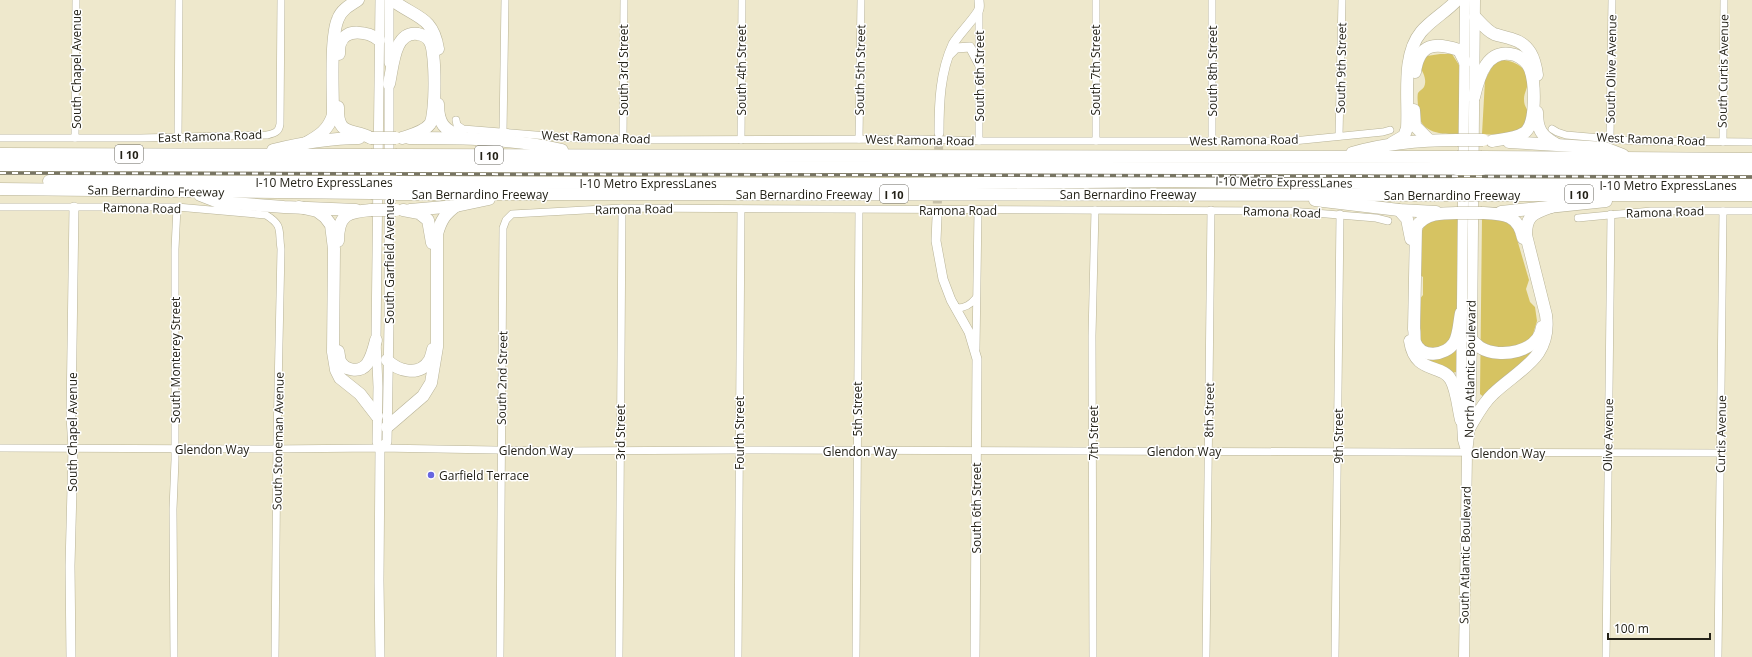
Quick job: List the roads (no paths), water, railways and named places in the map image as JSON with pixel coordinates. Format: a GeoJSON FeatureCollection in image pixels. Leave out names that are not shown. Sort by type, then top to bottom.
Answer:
{"type":"FeatureCollection","features":[{"type":"Feature","properties":{"kind":"highway"},"geometry":{"type":"LineString","coordinates":[[306,142],[321,135],[330,125],[333,115],[334,40],[336,26],[338,18],[344,10],[358,0]]}},
{"type":"Feature","properties":{"kind":"highway"},"geometry":{"type":"LineString","coordinates":[[392,0],[428,23],[436,34],[438,49],[438,109],[440,120],[445,129],[454,134],[471,139]]}},
{"type":"Feature","properties":{"kind":"highway"},"geometry":{"type":"LineString","coordinates":[[1392,143],[1404,136],[1407,128],[1408,67],[1412,47],[1421,32],[1457,0]]}},
{"type":"Feature","properties":{"kind":"highway"},"geometry":{"type":"LineString","coordinates":[[1475,17],[1493,33],[1514,39],[1529,49],[1534,60],[1537,74],[1538,127],[1542,135],[1556,144]]}},
{"type":"Feature","properties":{"kind":"highway"},"geometry":{"type":"LineString","coordinates":[[371,138],[348,131],[342,127],[339,121],[339,56],[340,44],[347,36],[353,33],[359,32],[373,35],[379,40]]}},
{"type":"Feature","properties":{"kind":"highway"},"geometry":{"type":"LineString","coordinates":[[389,84],[397,47],[401,40],[407,35],[414,33],[423,35],[430,40],[434,60],[433,113],[430,124],[422,131],[399,138]]}},
{"type":"Feature","properties":{"kind":"highway"},"geometry":{"type":"LineString","coordinates":[[1429,140],[1416,126],[1414,116],[1414,73],[1416,60],[1421,52],[1432,46],[1442,45],[1459,50],[1465,62]]}},
{"type":"Feature","properties":{"kind":"highway"},"geometry":{"type":"LineString","coordinates":[[1474,97],[1479,75],[1485,65],[1495,56],[1505,54],[1516,56],[1524,60],[1530,68],[1533,113],[1530,125],[1525,133],[1517,137],[1487,140]]}},
{"type":"Feature","properties":{"kind":"highway"},"geometry":{"type":"LineString","coordinates":[[258,154],[306,142],[336,138],[399,138],[471,139],[546,146],[581,155]]}},
{"type":"Feature","properties":{"kind":"highway"},"geometry":{"type":"LineString","coordinates":[[1337,157],[1392,143],[1429,140],[1487,140],[1605,148],[1629,158]]}},
{"type":"Feature","properties":{"kind":"highway","name":"I 10"},"geometry":{"type":"LineString","coordinates":[[0,154],[258,154],[397,161],[581,155],[737,157],[1337,157],[1457,163]]}},
{"type":"Feature","properties":{"kind":"highway"},"geometry":{"type":"LineString","coordinates":[[1482,163],[1629,158],[1752,159]]}},
{"type":"Feature","properties":{"kind":"highway","name":"I-10 Metro ExpressLanes"},"geometry":{"type":"LineString","coordinates":[[0,165],[371,160]]}},
{"type":"Feature","properties":{"kind":"highway","name":"I-10 Metro ExpressLanes"},"geometry":{"type":"LineString","coordinates":[[397,161],[1482,163],[1752,169]]}},
{"type":"Feature","properties":{"kind":"highway","name":"I-10 Metro ExpressLanes"},"geometry":{"type":"LineString","coordinates":[[0,181],[371,188],[1172,181],[1457,190],[1752,185]]}},
{"type":"Feature","properties":{"kind":"highway","name":"San Bernardino Freeway"},"geometry":{"type":"LineString","coordinates":[[0,189],[192,192],[371,188]]}},
{"type":"Feature","properties":{"kind":"highway","name":"San Bernardino Freeway"},"geometry":{"type":"LineString","coordinates":[[397,188],[509,194],[1279,194],[1457,190]]}},
{"type":"Feature","properties":{"kind":"highway","name":"San Bernardino Freeway"},"geometry":{"type":"LineString","coordinates":[[1482,190],[1677,195],[1752,195]]}},
{"type":"Feature","properties":{"kind":"highway"},"geometry":{"type":"LineString","coordinates":[[192,192],[218,202],[371,210],[399,210],[456,206],[509,194]]}},
{"type":"Feature","properties":{"kind":"highway"},"geometry":{"type":"LineString","coordinates":[[1279,194],[1341,204],[1398,210],[1453,213],[1487,213],[1677,195]]}},
{"type":"Feature","properties":{"kind":"highway"},"geometry":{"type":"LineString","coordinates":[[387,427],[423,396],[431,383],[436,347],[437,234],[440,221],[446,213],[456,206]]}},
{"type":"Feature","properties":{"kind":"highway"},"geometry":{"type":"LineString","coordinates":[[299,207],[317,212],[325,217],[331,225],[334,249],[333,352],[336,370],[340,378],[360,394],[377,416]]}},
{"type":"Feature","properties":{"kind":"highway"},"geometry":{"type":"LineString","coordinates":[[1398,210],[1406,219],[1411,237],[1408,305],[1410,344],[1417,359],[1424,366],[1442,372],[1451,379],[1466,423],[1493,394],[1534,360],[1542,349],[1547,338],[1548,328],[1546,316],[1526,235],[1526,225],[1531,216],[1536,212],[1551,207]]}},
{"type":"Feature","properties":{"kind":"highway"},"geometry":{"type":"LineString","coordinates":[[371,210],[354,211],[345,216],[341,221],[338,232],[338,350],[340,361],[347,368],[352,370],[358,370],[366,366],[371,357],[376,340]]}},
{"type":"Feature","properties":{"kind":"highway"},"geometry":{"type":"LineString","coordinates":[[387,360],[396,368],[413,371],[422,368],[429,361],[433,350],[431,228],[428,220],[419,213],[399,210]]}},
{"type":"Feature","properties":{"kind":"highway"},"geometry":{"type":"LineString","coordinates":[[1453,213],[1429,215],[1420,221],[1416,227],[1414,329],[1416,342],[1421,350],[1428,354],[1441,354],[1446,351],[1455,339],[1461,312]]}},
{"type":"Feature","properties":{"kind":"highway"},"geometry":{"type":"LineString","coordinates":[[1472,340],[1480,348],[1490,352],[1514,352],[1527,348],[1536,340],[1542,329],[1542,316],[1522,231],[1517,222],[1509,216],[1487,213]]}},
{"type":"Feature","properties":{"kind":"main road","name":"South Garfield Avenue"},"geometry":{"type":"LineString","coordinates":[[380,0],[376,340],[377,442],[380,448],[380,657]]}},
{"type":"Feature","properties":{"kind":"main road","name":"South Garfield Avenue"},"geometry":{"type":"LineString","coordinates":[[380,448],[387,442],[387,360],[389,315],[389,0]]}},
{"type":"Feature","properties":{"kind":"main road","name":"South 6th Street"},"geometry":{"type":"LineString","coordinates":[[939,133],[940,98],[949,54],[959,34],[979,10],[979,0]]}},
{"type":"Feature","properties":{"kind":"main road","name":"North Atlantic Boulevard"},"geometry":{"type":"LineString","coordinates":[[1465,0],[1461,312],[1466,423]]}},
{"type":"Feature","properties":{"kind":"main road","name":"North Atlantic Boulevard"},"geometry":{"type":"LineString","coordinates":[[1467,453],[1463,440],[1466,423],[1472,340],[1475,0]]}},
{"type":"Feature","properties":{"kind":"main road"},"geometry":{"type":"LineString","coordinates":[[949,54],[956,48],[970,47],[979,64]]}},
{"type":"Feature","properties":{"kind":"main road","name":"South Chapel Avenue"},"geometry":{"type":"LineString","coordinates":[[71,657],[70,566],[73,449],[74,207]]}},
{"type":"Feature","properties":{"kind":"main road","name":"South 6th Street"},"geometry":{"type":"LineString","coordinates":[[937,216],[938,255],[951,300],[969,332],[977,359],[975,657]]}},
{"type":"Feature","properties":{"kind":"main road","name":"South Atlantic Boulevard"},"geometry":{"type":"LineString","coordinates":[[1464,657],[1467,453]]}},
{"type":"Feature","properties":{"kind":"street","name":"South Chapel Avenue"},"geometry":{"type":"LineString","coordinates":[[75,138],[76,0]]}},
{"type":"Feature","properties":{"kind":"street"},"geometry":{"type":"LineString","coordinates":[[178,0],[178,136]]}},
{"type":"Feature","properties":{"kind":"street","name":"East Ramona Road"},"geometry":{"type":"LineString","coordinates":[[0,138],[141,138],[267,135],[276,133],[280,124],[281,0]]}},
{"type":"Feature","properties":{"kind":"street"},"geometry":{"type":"LineString","coordinates":[[504,132],[505,0]]}},
{"type":"Feature","properties":{"kind":"street","name":"South 3rd Street"},"geometry":{"type":"LineString","coordinates":[[622,140],[624,0]]}},
{"type":"Feature","properties":{"kind":"street","name":"South 4th Street"},"geometry":{"type":"LineString","coordinates":[[741,140],[742,0]]}},
{"type":"Feature","properties":{"kind":"street","name":"South 5th Street"},"geometry":{"type":"LineString","coordinates":[[859,139],[861,0]]}},
{"type":"Feature","properties":{"kind":"street","name":"South 7th Street"},"geometry":{"type":"LineString","coordinates":[[1096,0],[1096,141]]}},
{"type":"Feature","properties":{"kind":"street","name":"South 8th Street"},"geometry":{"type":"LineString","coordinates":[[1212,0],[1212,141]]}},
{"type":"Feature","properties":{"kind":"street","name":"South 9th Street"},"geometry":{"type":"LineString","coordinates":[[1339,136],[1342,0]]}},
{"type":"Feature","properties":{"kind":"street","name":"South Olive Avenue"},"geometry":{"type":"LineString","coordinates":[[1610,138],[1612,0]]}},
{"type":"Feature","properties":{"kind":"street","name":"South Curtis Avenue"},"geometry":{"type":"LineString","coordinates":[[1723,142],[1724,0]]}},
{"type":"Feature","properties":{"kind":"street","name":"South 6th Street"},"geometry":{"type":"LineString","coordinates":[[979,10],[979,141]]}},
{"type":"Feature","properties":{"kind":"street","name":"West Ramona Road"},"geometry":{"type":"LineString","coordinates":[[456,120],[457,125],[463,129],[572,138],[622,140],[1294,140],[1383,132],[1390,130]]}},
{"type":"Feature","properties":{"kind":"street","name":"West Ramona Road"},"geometry":{"type":"LineString","coordinates":[[1552,129],[1566,135],[1661,142],[1752,142]]}},
{"type":"Feature","properties":{"kind":"street","name":"Ramona Road"},"geometry":{"type":"LineString","coordinates":[[0,207],[177,207],[266,215],[275,220],[279,225]]}},
{"type":"Feature","properties":{"kind":"street","name":"South Monterey Street"},"geometry":{"type":"LineString","coordinates":[[174,657],[173,509],[175,449],[175,248],[177,207]]}},
{"type":"Feature","properties":{"kind":"street","name":"Ramona Road"},"geometry":{"type":"LineString","coordinates":[[506,220],[512,214],[622,208],[1290,211],[1340,214],[1376,218],[1388,221]]}},
{"type":"Feature","properties":{"kind":"street","name":"3rd Street"},"geometry":{"type":"LineString","coordinates":[[619,657],[622,208]]}},
{"type":"Feature","properties":{"kind":"street","name":"Fourth Street"},"geometry":{"type":"LineString","coordinates":[[738,657],[741,209]]}},
{"type":"Feature","properties":{"kind":"street","name":"5th Street"},"geometry":{"type":"LineString","coordinates":[[856,657],[859,210]]}},
{"type":"Feature","properties":{"kind":"street","name":"South 6th Street"},"geometry":{"type":"LineString","coordinates":[[977,359],[976,298],[978,210]]}},
{"type":"Feature","properties":{"kind":"street","name":"7th Street"},"geometry":{"type":"LineString","coordinates":[[1093,657],[1092,336],[1095,210]]}},
{"type":"Feature","properties":{"kind":"street","name":"8th Street"},"geometry":{"type":"LineString","coordinates":[[1206,657],[1211,210]]}},
{"type":"Feature","properties":{"kind":"street","name":"Ramona Road"},"geometry":{"type":"LineString","coordinates":[[1578,218],[1651,211],[1752,211]]}},
{"type":"Feature","properties":{"kind":"street","name":"Curtis Avenue"},"geometry":{"type":"LineString","coordinates":[[1718,657],[1723,211]]}},
{"type":"Feature","properties":{"kind":"street","name":"9th Street"},"geometry":{"type":"LineString","coordinates":[[1335,657],[1340,214]]}},
{"type":"Feature","properties":{"kind":"street","name":"Olive Avenue"},"geometry":{"type":"LineString","coordinates":[[1606,657],[1611,214]]}},
{"type":"Feature","properties":{"kind":"street","name":"South 2nd Street"},"geometry":{"type":"LineString","coordinates":[[500,657],[503,228],[506,220]]}},
{"type":"Feature","properties":{"kind":"street","name":"South Stoneman Avenue"},"geometry":{"type":"LineString","coordinates":[[275,657],[281,250],[279,225]]}},
{"type":"Feature","properties":{"kind":"street"},"geometry":{"type":"LineString","coordinates":[[951,300],[957,308],[963,308],[972,303],[976,298]]}},
{"type":"Feature","properties":{"kind":"street","name":"Glendon Way"},"geometry":{"type":"LineString","coordinates":[[0,448],[1720,453]]}},
{"type":"Feature","properties":{"kind":"tunnel"},"geometry":{"type":"LineString","coordinates":[[937,217],[939,133]]}},
{"type":"Feature","properties":{"kind":"railway"},"geometry":{"type":"LineString","coordinates":[[0,173],[1752,177]]}},
{"type":"Feature","properties":{"kind":"place","name":"Garfield Terrace"},"geometry":{"type":"Point","coordinates":[431,475]}}]}
